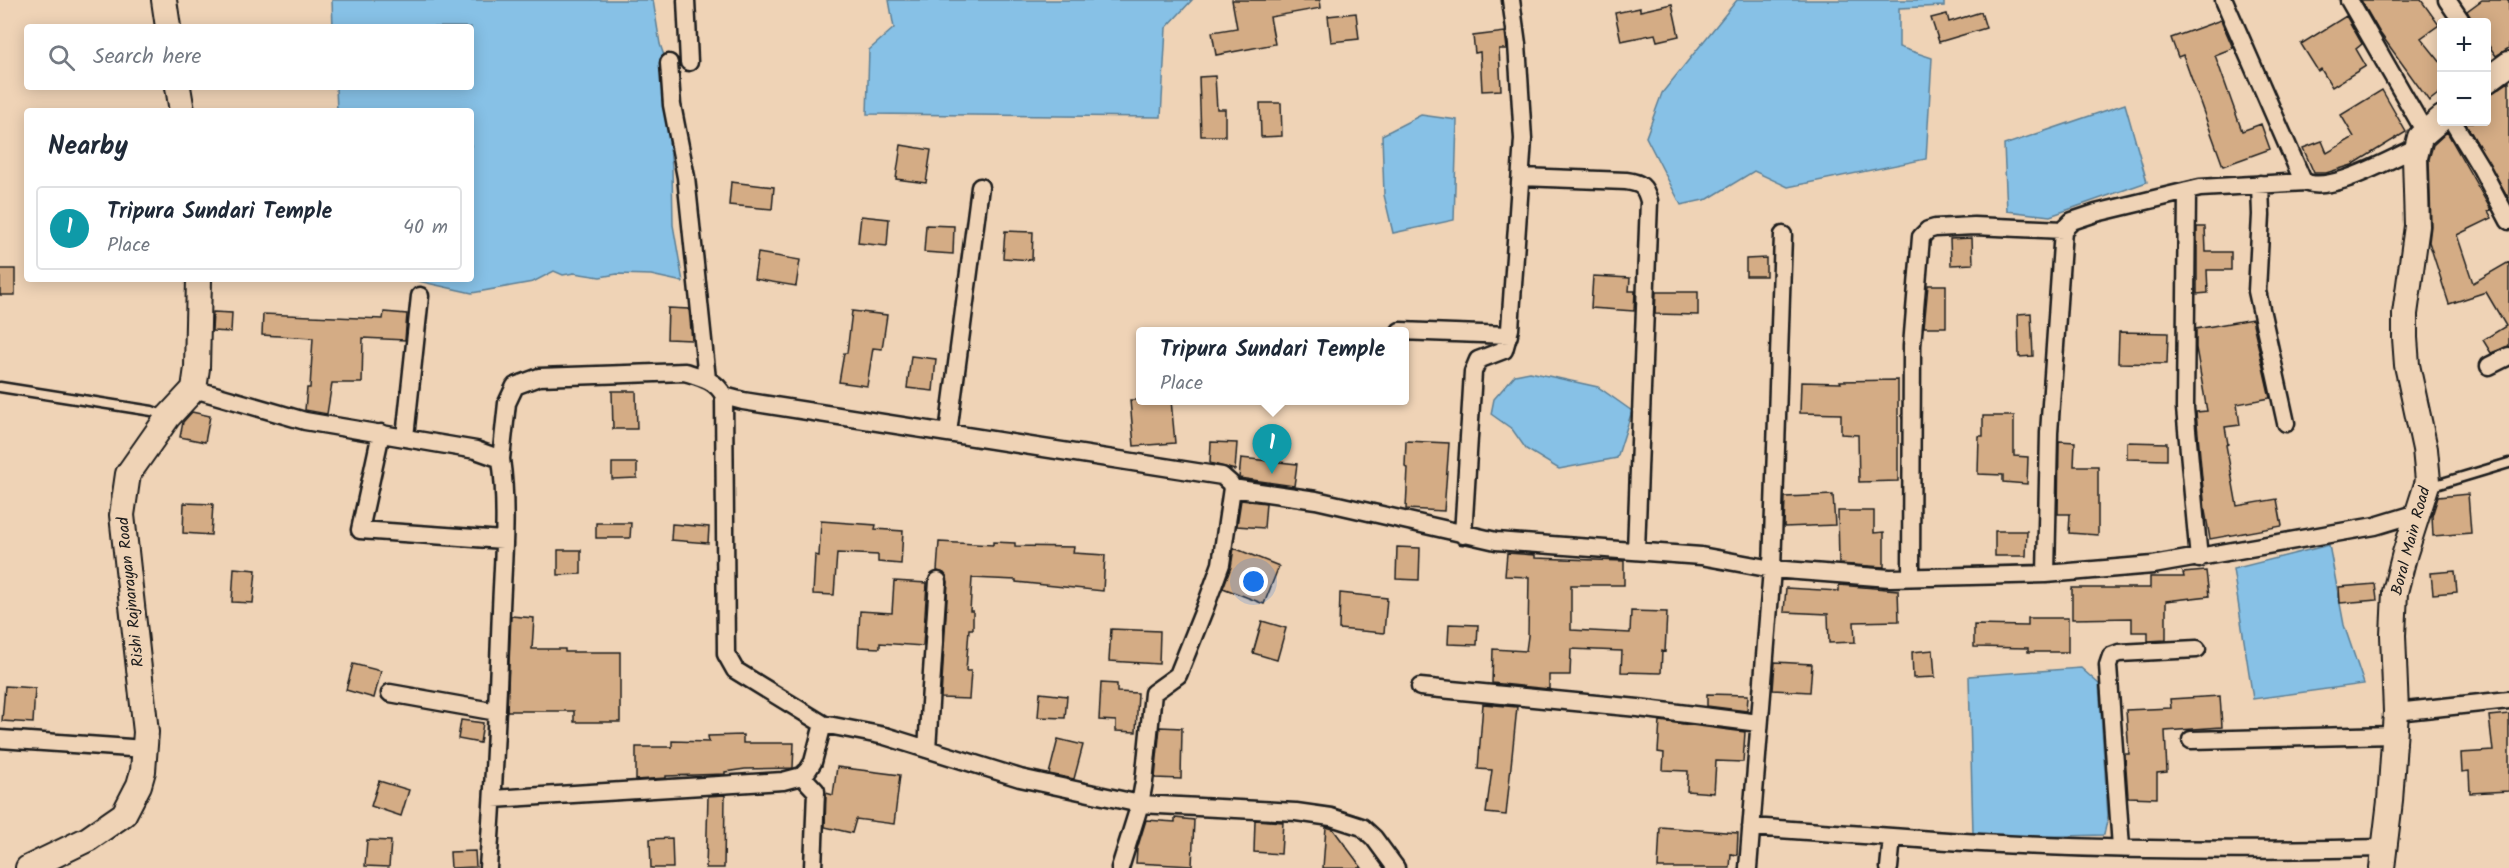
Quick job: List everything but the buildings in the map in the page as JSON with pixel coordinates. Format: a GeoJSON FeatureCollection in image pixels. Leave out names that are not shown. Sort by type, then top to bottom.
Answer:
{"type":"FeatureCollection","features":[{"type":"Feature","properties":{"kind":"main road"},"geometry":{"type":"LineString","coordinates":[[164,0],[168,24]]}},
{"type":"Feature","properties":{"kind":"main road"},"geometry":{"type":"LineString","coordinates":[[178,90],[182,108]]}},
{"type":"Feature","properties":{"kind":"main road","name":"Boral Main Road"},"geometry":{"type":"LineString","coordinates":[[2383,858],[2390,801],[2395,724],[2393,635],[2395,592],[2427,487],[2428,473],[2425,448],[2407,365],[2405,314],[2417,226],[2415,157],[2428,133]]}},
{"type":"Feature","properties":{"kind":"main road"},"geometry":{"type":"LineString","coordinates":[[194,389],[197,368],[199,282]]}},
{"type":"Feature","properties":{"kind":"main road","name":"Rishi Rajnarayan Road"},"geometry":{"type":"LineString","coordinates":[[28,868],[88,839],[124,814],[139,785],[146,732],[122,514],[128,474],[168,417],[194,389]]}},
{"type":"Feature","properties":{"kind":"street"},"geometry":{"type":"LineString","coordinates":[[686,0],[689,62]]}},
{"type":"Feature","properties":{"kind":"street"},"geometry":{"type":"LineString","coordinates":[[1463,535],[1473,372],[1478,360],[1504,350],[1509,335],[1523,124],[1511,0]]}},
{"type":"Feature","properties":{"kind":"street"},"geometry":{"type":"LineString","coordinates":[[2223,0],[2301,178],[2315,185],[2338,182],[2428,133],[2349,0]]}},
{"type":"Feature","properties":{"kind":"street"},"geometry":{"type":"LineString","coordinates":[[2447,0],[2459,18]]}},
{"type":"Feature","properties":{"kind":"street"},"geometry":{"type":"LineString","coordinates":[[669,63],[672,105],[686,177],[707,379]]}},
{"type":"Feature","properties":{"kind":"street"},"geometry":{"type":"LineString","coordinates":[[2455,126],[2509,221]]}},
{"type":"Feature","properties":{"kind":"street"},"geometry":{"type":"LineString","coordinates":[[1521,177],[1638,182],[1646,191],[1649,201],[1636,550]]}},
{"type":"Feature","properties":{"kind":"street"},"geometry":{"type":"LineString","coordinates":[[2046,574],[2049,433],[2063,230],[2072,221],[2096,213],[2187,191],[2218,186],[2306,182]]}},
{"type":"Feature","properties":{"kind":"street"},"geometry":{"type":"LineString","coordinates":[[2260,184],[2261,215],[2257,291],[2286,423]]}},
{"type":"Feature","properties":{"kind":"street"},"geometry":{"type":"LineString","coordinates":[[948,433],[981,187]]}},
{"type":"Feature","properties":{"kind":"street"},"geometry":{"type":"LineString","coordinates":[[2187,191],[2185,408],[2199,559]]}},
{"type":"Feature","properties":{"kind":"street"},"geometry":{"type":"LineString","coordinates":[[1911,578],[1912,346],[1921,237],[1929,230],[1974,226],[2063,230]]}},
{"type":"Feature","properties":{"kind":"street"},"geometry":{"type":"LineString","coordinates":[[1748,868],[1772,569],[1783,235]]}},
{"type":"Feature","properties":{"kind":"street"},"geometry":{"type":"LineString","coordinates":[[405,438],[420,296]]}},
{"type":"Feature","properties":{"kind":"street"},"geometry":{"type":"LineString","coordinates":[[1409,331],[1509,335]]}},
{"type":"Feature","properties":{"kind":"street"},"geometry":{"type":"LineString","coordinates":[[2489,366],[2509,356]]}},
{"type":"Feature","properties":{"kind":"street"},"geometry":{"type":"LineString","coordinates":[[488,868],[497,712],[503,540],[504,488],[501,459],[507,403],[515,386],[538,377],[685,372],[707,379],[718,386],[724,396],[726,654],[735,670],[823,724],[885,736],[1020,778],[1140,804],[1296,812],[1331,817],[1362,827],[1374,838],[1396,868]]}},
{"type":"Feature","properties":{"kind":"street"},"geometry":{"type":"LineString","coordinates":[[194,389],[305,421],[476,450],[501,459]]}},
{"type":"Feature","properties":{"kind":"street"},"geometry":{"type":"LineString","coordinates":[[724,396],[743,401],[1222,477],[1230,483],[1232,488],[1221,564],[1206,605],[1178,675],[1153,693],[1140,804],[1120,868]]}},
{"type":"Feature","properties":{"kind":"street"},"geometry":{"type":"LineString","coordinates":[[381,433],[360,530],[503,540]]}},
{"type":"Feature","properties":{"kind":"street"},"geometry":{"type":"LineString","coordinates":[[1232,488],[1316,500],[1463,535],[1519,544],[1636,550],[1721,559],[1772,569],[1848,576],[1911,578],[2046,574],[2120,569],[2199,559],[2375,526],[2418,513]]}},
{"type":"Feature","properties":{"kind":"street"},"geometry":{"type":"LineString","coordinates":[[927,749],[938,581]]}},
{"type":"Feature","properties":{"kind":"street"},"geometry":{"type":"LineString","coordinates":[[2121,847],[2108,665],[2112,656],[2119,653],[2197,649]]}},
{"type":"Feature","properties":{"kind":"street"},"geometry":{"type":"LineString","coordinates":[[1420,687],[1638,708],[1759,723]]}},
{"type":"Feature","properties":{"kind":"street"},"geometry":{"type":"LineString","coordinates":[[390,693],[497,712]]}},
{"type":"Feature","properties":{"kind":"street"},"geometry":{"type":"LineString","coordinates":[[2191,740],[2395,724],[2509,700]]}},
{"type":"Feature","properties":{"kind":"street"},"geometry":{"type":"LineString","coordinates":[[493,799],[783,781],[802,776],[813,762],[823,724]]}},
{"type":"Feature","properties":{"kind":"street"},"geometry":{"type":"LineString","coordinates":[[0,739],[145,748]]}},
{"type":"Feature","properties":{"kind":"street"},"geometry":{"type":"LineString","coordinates":[[802,776],[816,791],[813,868]]}},
{"type":"Feature","properties":{"kind":"street"},"geometry":{"type":"LineString","coordinates":[[1751,827],[1999,845],[2260,851],[2383,858]]}},
{"type":"Feature","properties":{"kind":"street"},"geometry":{"type":"LineString","coordinates":[[1889,868],[1892,837]]}},
{"type":"Feature","properties":{"kind":"lane"},"geometry":{"type":"LineString","coordinates":[[0,387],[152,411],[168,417]]}},
{"type":"Feature","properties":{"kind":"lane"},"geometry":{"type":"LineString","coordinates":[[2427,487],[2509,463]]}},
{"type":"Feature","properties":{"kind":"water"},"geometry":{"type":"Polygon","coordinates":[[[332,0],[653,0],[660,44],[671,76],[665,100],[672,168],[673,225],[683,282],[651,275],[617,274],[600,277],[574,273],[563,275],[554,271],[533,282],[472,293],[422,282],[474,282],[474,108],[337,108],[336,90],[474,90],[474,24],[333,24],[332,0]]]}},
{"type":"Feature","properties":{"kind":"water"},"geometry":{"type":"Polygon","coordinates":[[[889,0],[1192,0],[1166,28],[1161,117],[867,114],[869,50],[894,28],[889,0]]]}},
{"type":"Feature","properties":{"kind":"water"},"geometry":{"type":"Polygon","coordinates":[[[1737,0],[1944,0],[1944,6],[1899,8],[1899,47],[1932,58],[1926,159],[1788,187],[1754,171],[1708,199],[1681,205],[1646,137],[1662,93],[1737,0]]]}},
{"type":"Feature","properties":{"kind":"water"},"geometry":{"type":"Polygon","coordinates":[[[2125,104],[2147,182],[2050,216],[2007,211],[2004,145],[2125,104]]]}},
{"type":"Feature","properties":{"kind":"water"},"geometry":{"type":"Polygon","coordinates":[[[1421,115],[1457,120],[1454,220],[1393,233],[1384,195],[1382,135],[1421,115]]]}},
{"type":"Feature","properties":{"kind":"water"},"geometry":{"type":"Polygon","coordinates":[[[1530,372],[1598,387],[1632,411],[1617,458],[1559,469],[1526,449],[1512,429],[1491,414],[1494,399],[1515,375],[1530,372]]]}},
{"type":"Feature","properties":{"kind":"water"},"geometry":{"type":"Polygon","coordinates":[[[2329,545],[2344,625],[2364,684],[2253,699],[2233,569],[2329,545]]]}},
{"type":"Feature","properties":{"kind":"water"},"geometry":{"type":"Polygon","coordinates":[[[2081,668],[2099,684],[2108,816],[2104,835],[1980,838],[1973,833],[1969,676],[2081,668]]]}},
{"type":"Feature","properties":{"kind":"place","name":"Tripura Sundari Temple"},"geometry":{"type":"Point","coordinates":[1272,474]}}]}
